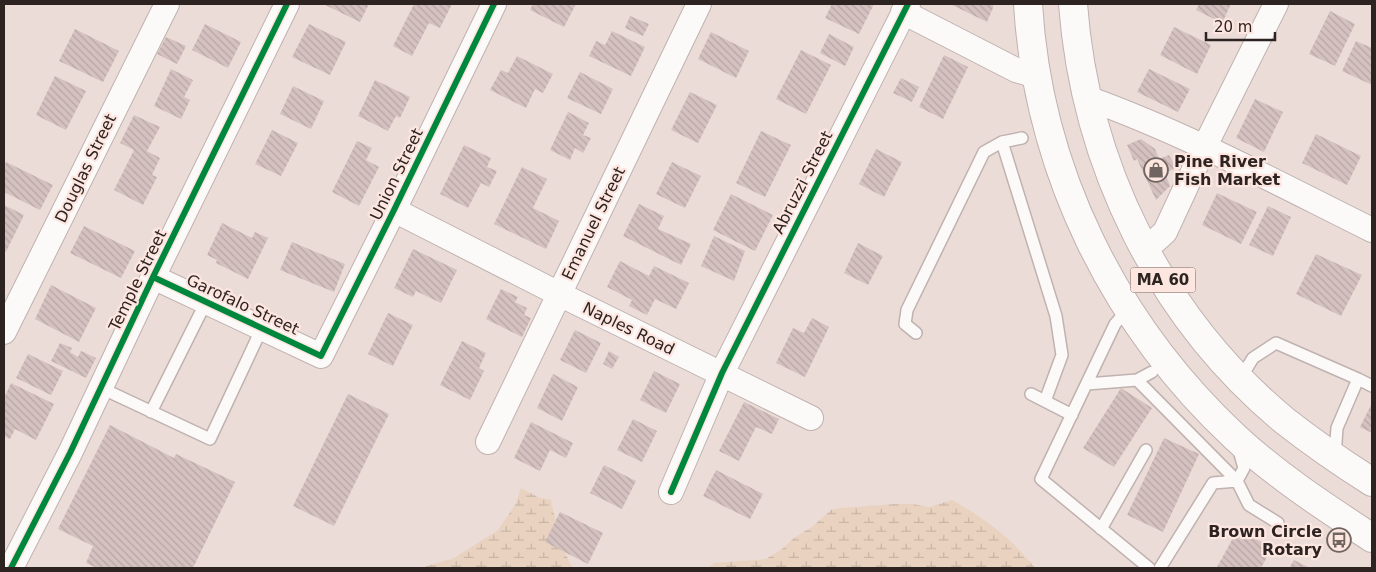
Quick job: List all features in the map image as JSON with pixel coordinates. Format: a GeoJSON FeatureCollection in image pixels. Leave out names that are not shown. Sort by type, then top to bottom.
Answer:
{"type":"FeatureCollection","features":[{"type":"Feature","properties":{"kind":"highway","name":"MA 60"},"geometry":{"type":"LineString","coordinates":[[1028,4],[1036,76],[1050,136],[1071,198],[1097,256],[1128,309],[1174,374],[1236,438],[1267,465],[1372,538]]}},
{"type":"Feature","properties":{"kind":"highway","name":"MA 60"},"geometry":{"type":"LineString","coordinates":[[1073,4],[1079,59],[1098,139],[1110,176],[1145,250],[1187,317],[1240,379],[1286,421],[1335,458],[1372,482]]}},
{"type":"Feature","properties":{"kind":"street","name":"Douglas Street"},"geometry":{"type":"LineString","coordinates":[[4,332],[167,4]]}},
{"type":"Feature","properties":{"kind":"street","name":"Temple Street"},"geometry":{"type":"LineString","coordinates":[[11,568],[70,453],[153,277],[287,4]]}},
{"type":"Feature","properties":{"kind":"street","name":"Union Street"},"geometry":{"type":"LineString","coordinates":[[321,356],[494,4]]}},
{"type":"Feature","properties":{"kind":"street","name":"Emanuel Street"},"geometry":{"type":"LineString","coordinates":[[488,442],[700,4]]}},
{"type":"Feature","properties":{"kind":"street"},"geometry":{"type":"LineString","coordinates":[[1145,250],[1165,232],[1204,148],[1276,4]]}},
{"type":"Feature","properties":{"kind":"street"},"geometry":{"type":"LineString","coordinates":[[906,8],[1016,70],[1036,76]]}},
{"type":"Feature","properties":{"kind":"street","name":"Abruzzi Street"},"geometry":{"type":"LineString","coordinates":[[671,492],[722,373],[906,8]]}},
{"type":"Feature","properties":{"kind":"street"},"geometry":{"type":"LineString","coordinates":[[1087,98],[1204,148],[1372,230]]}},
{"type":"Feature","properties":{"kind":"street","name":"Naples Road"},"geometry":{"type":"LineString","coordinates":[[394,210],[559,294],[811,418]]}},
{"type":"Feature","properties":{"kind":"street","name":"Garofalo Street"},"geometry":{"type":"LineString","coordinates":[[153,277],[321,356]]}},
{"type":"Feature","properties":{"kind":"lane"},"geometry":{"type":"LineString","coordinates":[[916,333],[905,324],[907,310],[984,152],[1002,142],[1022,138]]}},
{"type":"Feature","properties":{"kind":"lane"},"geometry":{"type":"LineString","coordinates":[[1002,142],[1056,316],[1062,355],[1045,401]]}},
{"type":"Feature","properties":{"kind":"lane"},"geometry":{"type":"LineString","coordinates":[[151,412],[206,302]]}},
{"type":"Feature","properties":{"kind":"lane"},"geometry":{"type":"LineString","coordinates":[[1128,309],[1115,324],[1041,479],[1149,568]]}},
{"type":"Feature","properties":{"kind":"lane"},"geometry":{"type":"LineString","coordinates":[[101,388],[210,439],[262,328]]}},
{"type":"Feature","properties":{"kind":"lane"},"geometry":{"type":"LineString","coordinates":[[1240,379],[1253,358],[1276,343],[1372,386]]}},
{"type":"Feature","properties":{"kind":"lane"},"geometry":{"type":"LineString","coordinates":[[1087,384],[1137,380],[1152,372]]}},
{"type":"Feature","properties":{"kind":"lane"},"geometry":{"type":"LineString","coordinates":[[1335,458],[1337,428],[1358,379]]}},
{"type":"Feature","properties":{"kind":"lane"},"geometry":{"type":"LineString","coordinates":[[1137,380],[1237,481],[1249,505],[1278,523]]}},
{"type":"Feature","properties":{"kind":"lane"},"geometry":{"type":"LineString","coordinates":[[1031,394],[1072,415]]}},
{"type":"Feature","properties":{"kind":"lane"},"geometry":{"type":"LineString","coordinates":[[1236,438],[1244,468],[1237,481]]}},
{"type":"Feature","properties":{"kind":"lane"},"geometry":{"type":"LineString","coordinates":[[1102,529],[1146,450]]}},
{"type":"Feature","properties":{"kind":"lane"},"geometry":{"type":"LineString","coordinates":[[1160,568],[1213,483],[1237,481]]}},
{"type":"Feature","properties":{"kind":"green space"},"geometry":{"type":"Polygon","coordinates":[[[521,488],[538,497],[551,500],[563,546],[573,568],[420,568],[454,558],[498,530],[515,505],[521,488]]]}},
{"type":"Feature","properties":{"kind":"green space"},"geometry":{"type":"Polygon","coordinates":[[[952,500],[976,514],[997,530],[1017,547],[1035,568],[709,568],[714,563],[766,559],[813,526],[831,510],[895,504],[913,504],[929,507],[952,500]]]}},
{"type":"Feature","properties":{"kind":"building"},"geometry":{"type":"Polygon","coordinates":[[[323,4],[369,4],[360,22],[323,4]]]}},
{"type":"Feature","properties":{"kind":"building"},"geometry":{"type":"Polygon","coordinates":[[[414,4],[452,4],[440,28],[429,23],[412,56],[393,46],[414,4]]]}},
{"type":"Feature","properties":{"kind":"building"},"geometry":{"type":"Polygon","coordinates":[[[533,4],[576,4],[564,27],[530,10],[533,4]]]}},
{"type":"Feature","properties":{"kind":"building"},"geometry":{"type":"Polygon","coordinates":[[[832,4],[874,4],[859,34],[825,18],[832,4]]]}},
{"type":"Feature","properties":{"kind":"building"},"geometry":{"type":"Polygon","coordinates":[[[950,4],[993,4],[993,8],[987,22],[950,4]]]}},
{"type":"Feature","properties":{"kind":"building"},"geometry":{"type":"Polygon","coordinates":[[[1199,4],[1231,4],[1222,23],[1196,10],[1199,4]]]}},
{"type":"Feature","properties":{"kind":"building"},"geometry":{"type":"Polygon","coordinates":[[[1330,11],[1355,24],[1335,66],[1309,54],[1330,11]]]}},
{"type":"Feature","properties":{"kind":"building"},"geometry":{"type":"Polygon","coordinates":[[[630,16],[649,24],[643,36],[625,28],[630,16]]]}},
{"type":"Feature","properties":{"kind":"building"},"geometry":{"type":"Polygon","coordinates":[[[205,24],[241,42],[228,68],[192,50],[205,24]]]}},
{"type":"Feature","properties":{"kind":"building"},"geometry":{"type":"Polygon","coordinates":[[[309,24],[346,42],[330,75],[292,57],[309,24]]]}},
{"type":"Feature","properties":{"kind":"building"},"geometry":{"type":"Polygon","coordinates":[[[1174,27],[1211,45],[1197,74],[1160,55],[1174,27]]]}},
{"type":"Feature","properties":{"kind":"building"},"geometry":{"type":"Polygon","coordinates":[[[75,29],[119,51],[103,82],[59,61],[75,29]]]}},
{"type":"Feature","properties":{"kind":"building"},"geometry":{"type":"Polygon","coordinates":[[[612,31],[645,47],[631,76],[589,56],[596,41],[605,45],[612,31]]]}},
{"type":"Feature","properties":{"kind":"building"},"geometry":{"type":"Polygon","coordinates":[[[711,32],[749,51],[736,78],[698,59],[711,32]]]}},
{"type":"Feature","properties":{"kind":"building"},"geometry":{"type":"Polygon","coordinates":[[[829,34],[854,47],[845,66],[820,53],[829,34]]]}},
{"type":"Feature","properties":{"kind":"building"},"geometry":{"type":"Polygon","coordinates":[[[166,37],[186,46],[177,64],[157,54],[166,37]]]}},
{"type":"Feature","properties":{"kind":"building"},"geometry":{"type":"Polygon","coordinates":[[[1356,41],[1372,48],[1372,85],[1342,71],[1356,41]]]}},
{"type":"Feature","properties":{"kind":"building"},"geometry":{"type":"Polygon","coordinates":[[[801,50],[831,65],[806,114],[776,99],[801,50]]]}},
{"type":"Feature","properties":{"kind":"building"},"geometry":{"type":"Polygon","coordinates":[[[944,55],[968,67],[943,119],[919,107],[944,55]]]}},
{"type":"Feature","properties":{"kind":"building"},"geometry":{"type":"Polygon","coordinates":[[[517,56],[553,74],[543,93],[535,89],[526,108],[490,90],[501,70],[508,73],[517,56]]]}},
{"type":"Feature","properties":{"kind":"building"},"geometry":{"type":"Polygon","coordinates":[[[171,69],[193,80],[184,97],[190,100],[181,119],[154,106],[171,69]]]}},
{"type":"Feature","properties":{"kind":"building"},"geometry":{"type":"Polygon","coordinates":[[[1149,69],[1190,89],[1178,112],[1137,92],[1149,69]]]}},
{"type":"Feature","properties":{"kind":"building"},"geometry":{"type":"Polygon","coordinates":[[[580,72],[613,89],[601,114],[567,98],[580,72]]]}},
{"type":"Feature","properties":{"kind":"building"},"geometry":{"type":"Polygon","coordinates":[[[55,76],[86,91],[66,130],[36,115],[55,76]]]}},
{"type":"Feature","properties":{"kind":"building"},"geometry":{"type":"Polygon","coordinates":[[[901,78],[919,87],[912,102],[893,93],[901,78]]]}},
{"type":"Feature","properties":{"kind":"building"},"geometry":{"type":"Polygon","coordinates":[[[375,80],[410,97],[400,118],[396,116],[388,131],[358,116],[375,80]]]}},
{"type":"Feature","properties":{"kind":"building"},"geometry":{"type":"Polygon","coordinates":[[[293,86],[324,101],[311,129],[280,114],[293,86]]]}},
{"type":"Feature","properties":{"kind":"building"},"geometry":{"type":"Polygon","coordinates":[[[690,92],[717,105],[698,143],[671,130],[690,92]]]}},
{"type":"Feature","properties":{"kind":"building"},"geometry":{"type":"Polygon","coordinates":[[[1255,99],[1283,112],[1264,152],[1236,138],[1255,99]]]}},
{"type":"Feature","properties":{"kind":"building"},"geometry":{"type":"Polygon","coordinates":[[[568,112],[589,123],[583,135],[591,138],[583,153],[575,148],[570,160],[550,150],[568,112]]]}},
{"type":"Feature","properties":{"kind":"building"},"geometry":{"type":"Polygon","coordinates":[[[134,115],[160,127],[147,151],[160,158],[152,175],[157,177],[143,205],[114,190],[134,150],[120,143],[134,115]]]}},
{"type":"Feature","properties":{"kind":"building"},"geometry":{"type":"Polygon","coordinates":[[[272,130],[298,143],[281,176],[255,164],[272,130]]]}},
{"type":"Feature","properties":{"kind":"building"},"geometry":{"type":"Polygon","coordinates":[[[761,131],[791,145],[765,197],[736,183],[761,131]]]}},
{"type":"Feature","properties":{"kind":"building"},"geometry":{"type":"Polygon","coordinates":[[[1316,134],[1361,156],[1347,185],[1302,163],[1316,134]]]}},
{"type":"Feature","properties":{"kind":"building","name":"Pine River Fish Market"},"geometry":{"type":"Polygon","coordinates":[[[1141,139],[1155,149],[1159,159],[1169,155],[1176,168],[1165,173],[1170,186],[1156,200],[1137,159],[1134,161],[1127,145],[1141,139]]]}},
{"type":"Feature","properties":{"kind":"building"},"geometry":{"type":"Polygon","coordinates":[[[357,141],[372,148],[366,160],[379,167],[359,206],[332,192],[357,141]]]}},
{"type":"Feature","properties":{"kind":"building"},"geometry":{"type":"Polygon","coordinates":[[[464,145],[491,158],[487,167],[497,171],[489,187],[481,183],[468,208],[440,194],[464,145]]]}},
{"type":"Feature","properties":{"kind":"building"},"geometry":{"type":"Polygon","coordinates":[[[876,149],[902,162],[884,197],[859,184],[876,149]]]}},
{"type":"Feature","properties":{"kind":"building"},"geometry":{"type":"Polygon","coordinates":[[[6,162],[53,185],[40,210],[4,192],[4,167],[6,162]]]}},
{"type":"Feature","properties":{"kind":"building"},"geometry":{"type":"Polygon","coordinates":[[[672,162],[701,176],[685,208],[656,194],[672,162]]]}},
{"type":"Feature","properties":{"kind":"building"},"geometry":{"type":"Polygon","coordinates":[[[522,167],[547,179],[533,208],[559,221],[546,249],[494,224],[522,167]]]}},
{"type":"Feature","properties":{"kind":"building"},"geometry":{"type":"Polygon","coordinates":[[[1217,193],[1257,212],[1241,244],[1202,225],[1217,193]]]}},
{"type":"Feature","properties":{"kind":"building"},"geometry":{"type":"Polygon","coordinates":[[[731,194],[773,215],[755,251],[713,230],[731,194]]]}},
{"type":"Feature","properties":{"kind":"building"},"geometry":{"type":"Polygon","coordinates":[[[639,204],[664,216],[658,229],[691,244],[681,265],[623,236],[639,204]]]}},
{"type":"Feature","properties":{"kind":"building"},"geometry":{"type":"Polygon","coordinates":[[[4,205],[24,215],[6,252],[4,251],[4,205]]]}},
{"type":"Feature","properties":{"kind":"building"},"geometry":{"type":"Polygon","coordinates":[[[1268,206],[1291,217],[1273,256],[1249,245],[1268,206]]]}},
{"type":"Feature","properties":{"kind":"building"},"geometry":{"type":"Polygon","coordinates":[[[222,223],[252,238],[255,232],[268,238],[248,279],[216,263],[217,260],[207,255],[222,223]]]}},
{"type":"Feature","properties":{"kind":"building"},"geometry":{"type":"Polygon","coordinates":[[[84,226],[135,251],[121,278],[70,253],[84,226]]]}},
{"type":"Feature","properties":{"kind":"building"},"geometry":{"type":"Polygon","coordinates":[[[714,236],[745,251],[734,281],[701,266],[714,236]]]}},
{"type":"Feature","properties":{"kind":"building"},"geometry":{"type":"Polygon","coordinates":[[[292,242],[345,264],[334,292],[280,270],[292,242]]]}},
{"type":"Feature","properties":{"kind":"building"},"geometry":{"type":"Polygon","coordinates":[[[858,243],[883,256],[868,285],[844,273],[858,243]]]}},
{"type":"Feature","properties":{"kind":"building"},"geometry":{"type":"Polygon","coordinates":[[[413,249],[457,270],[441,303],[416,291],[413,297],[394,288],[413,249]]]}},
{"type":"Feature","properties":{"kind":"building"},"geometry":{"type":"Polygon","coordinates":[[[1316,254],[1362,275],[1341,316],[1296,294],[1316,254]]]}},
{"type":"Feature","properties":{"kind":"building"},"geometry":{"type":"Polygon","coordinates":[[[620,261],[649,276],[654,266],[689,283],[676,309],[655,299],[647,315],[629,306],[632,300],[607,287],[620,261]]]}},
{"type":"Feature","properties":{"kind":"building"},"geometry":{"type":"Polygon","coordinates":[[[51,285],[96,308],[79,342],[35,319],[51,285]]]}},
{"type":"Feature","properties":{"kind":"building"},"geometry":{"type":"Polygon","coordinates":[[[501,289],[518,297],[515,302],[527,308],[524,315],[531,318],[522,337],[486,319],[501,289]]]}},
{"type":"Feature","properties":{"kind":"building"},"geometry":{"type":"Polygon","coordinates":[[[388,313],[413,325],[393,366],[368,354],[388,313]]]}},
{"type":"Feature","properties":{"kind":"building"},"geometry":{"type":"Polygon","coordinates":[[[812,318],[829,327],[805,377],[776,363],[793,328],[804,333],[812,318]]]}},
{"type":"Feature","properties":{"kind":"building"},"geometry":{"type":"Polygon","coordinates":[[[575,330],[601,343],[586,373],[560,360],[575,330]]]}},
{"type":"Feature","properties":{"kind":"building"},"geometry":{"type":"Polygon","coordinates":[[[462,341],[486,353],[479,368],[484,371],[470,400],[440,385],[462,341]]]}},
{"type":"Feature","properties":{"kind":"building"},"geometry":{"type":"Polygon","coordinates":[[[60,343],[72,348],[70,352],[78,357],[81,351],[96,358],[86,378],[51,361],[60,343]]]}},
{"type":"Feature","properties":{"kind":"building"},"geometry":{"type":"Polygon","coordinates":[[[609,351],[619,357],[612,369],[603,364],[609,351]]]}},
{"type":"Feature","properties":{"kind":"building"},"geometry":{"type":"Polygon","coordinates":[[[28,354],[63,371],[51,395],[16,378],[28,354]]]}},
{"type":"Feature","properties":{"kind":"building"},"geometry":{"type":"Polygon","coordinates":[[[654,371],[680,384],[666,413],[640,400],[654,371]]]}},
{"type":"Feature","properties":{"kind":"building"},"geometry":{"type":"Polygon","coordinates":[[[553,374],[578,387],[562,421],[537,408],[553,374]]]}},
{"type":"Feature","properties":{"kind":"building"},"geometry":{"type":"Polygon","coordinates":[[[11,383],[54,404],[36,440],[15,429],[10,439],[4,436],[4,398],[11,383]]]}},
{"type":"Feature","properties":{"kind":"building"},"geometry":{"type":"Polygon","coordinates":[[[1121,388],[1152,408],[1114,467],[1083,448],[1121,388]]]}},
{"type":"Feature","properties":{"kind":"building"},"geometry":{"type":"Polygon","coordinates":[[[348,394],[389,414],[334,526],[293,506],[348,394]]]}},
{"type":"Feature","properties":{"kind":"building"},"geometry":{"type":"Polygon","coordinates":[[[744,402],[779,419],[772,434],[756,427],[739,461],[719,451],[744,402]]]}},
{"type":"Feature","properties":{"kind":"building"},"geometry":{"type":"Polygon","coordinates":[[[1372,403],[1372,433],[1360,427],[1372,403]]]}},
{"type":"Feature","properties":{"kind":"building"},"geometry":{"type":"Polygon","coordinates":[[[633,419],[657,431],[642,462],[617,450],[633,419]]]}},
{"type":"Feature","properties":{"kind":"building"},"geometry":{"type":"Polygon","coordinates":[[[531,422],[573,443],[566,458],[550,450],[540,471],[514,458],[531,422]]]}},
{"type":"Feature","properties":{"kind":"building"},"geometry":{"type":"Polygon","coordinates":[[[110,425],[174,458],[176,454],[235,482],[193,568],[97,568],[86,563],[93,546],[58,529],[110,425]]]}},
{"type":"Feature","properties":{"kind":"building"},"geometry":{"type":"Polygon","coordinates":[[[1164,438],[1199,454],[1163,532],[1127,515],[1164,438]]]}},
{"type":"Feature","properties":{"kind":"building"},"geometry":{"type":"Polygon","coordinates":[[[604,465],[636,481],[622,509],[590,493],[604,465]]]}},
{"type":"Feature","properties":{"kind":"building"},"geometry":{"type":"Polygon","coordinates":[[[716,470],[763,494],[750,519],[703,496],[716,470]]]}},
{"type":"Feature","properties":{"kind":"building"},"geometry":{"type":"Polygon","coordinates":[[[560,512],[603,533],[588,564],[545,542],[560,512]]]}},
{"type":"Feature","properties":{"kind":"building"},"geometry":{"type":"Polygon","coordinates":[[[1238,529],[1272,548],[1261,568],[1217,567],[1238,529]]]}},
{"type":"Feature","properties":{"kind":"building"},"geometry":{"type":"Polygon","coordinates":[[[1294,560],[1310,568],[1289,568],[1294,560]]]}},
{"type":"Feature","properties":{"kind":"cycle path"},"geometry":{"type":"LineString","coordinates":[[11,568],[70,453],[153,277],[287,4]]}},
{"type":"Feature","properties":{"kind":"cycle path"},"geometry":{"type":"LineString","coordinates":[[153,277],[321,356],[494,4]]}},
{"type":"Feature","properties":{"kind":"cycle path"},"geometry":{"type":"LineString","coordinates":[[671,492],[722,373],[908,4]]}},
{"type":"Feature","properties":{"kind":"place","name":"Pine River Fish Market"},"geometry":{"type":"Point","coordinates":[1156,170]}},
{"type":"Feature","properties":{"kind":"place","name":"Brown Circle Rotary"},"geometry":{"type":"Point","coordinates":[1339,540]}}]}
